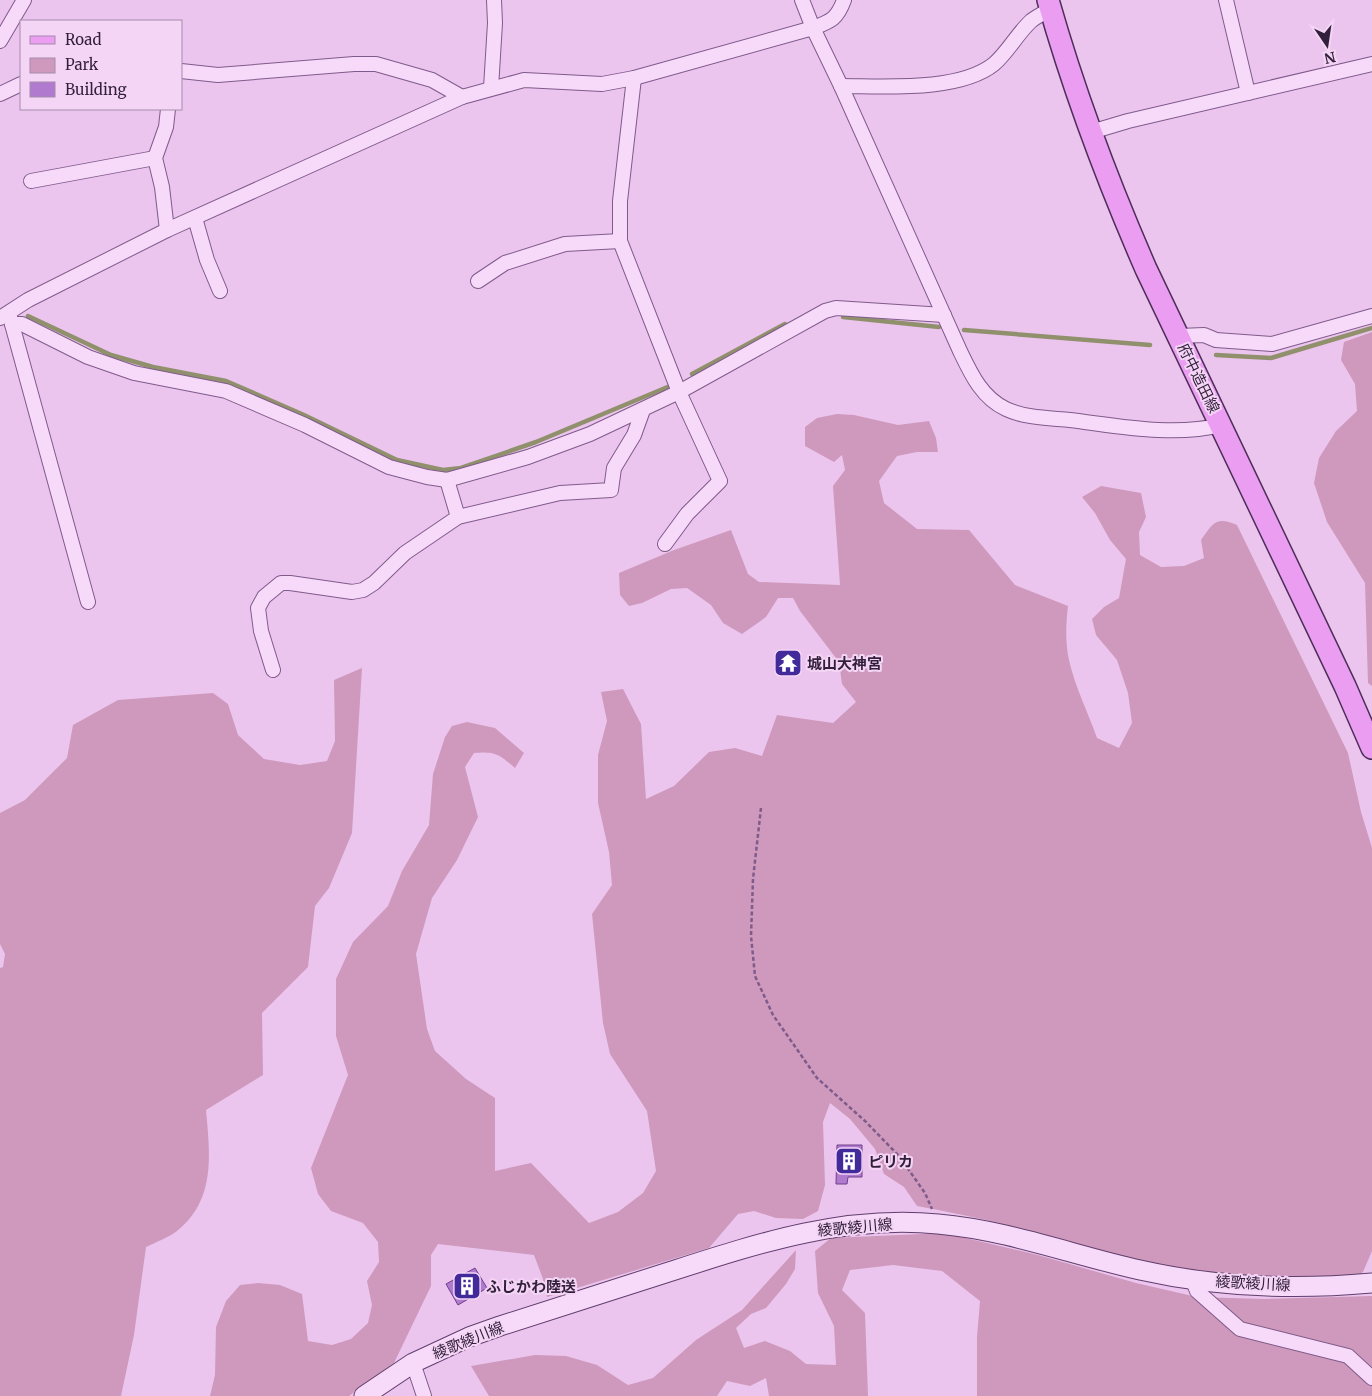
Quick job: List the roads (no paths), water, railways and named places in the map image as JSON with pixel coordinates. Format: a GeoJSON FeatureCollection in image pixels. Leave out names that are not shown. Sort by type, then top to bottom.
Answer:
{"type":"FeatureCollection","features":[{"type":"Feature","properties":{"kind":"main road","name":"府中造田線"},"geometry":{"type":"LineString","coordinates":[[1050,4],[1091,132],[1128,226],[1345,686],[1372,748]]}},
{"type":"Feature","properties":{"kind":"main road","name":"綾歌綾川線"},"geometry":{"type":"LineString","coordinates":[[364,1396],[413,1363],[469,1337],[756,1244],[801,1232],[837,1226],[871,1223],[938,1224],[1007,1236],[1123,1266],[1192,1279],[1262,1285],[1372,1284]]}},
{"type":"Feature","properties":{"kind":"street"},"geometry":{"type":"LineString","coordinates":[[0,41],[24,0]]}},
{"type":"Feature","properties":{"kind":"street"},"geometry":{"type":"LineString","coordinates":[[491,88],[495,23],[494,0]]}},
{"type":"Feature","properties":{"kind":"street"},"geometry":{"type":"LineString","coordinates":[[802,0],[960,351],[976,383],[989,397],[1007,410],[1035,416],[1146,429],[1202,430],[1221,425]]}},
{"type":"Feature","properties":{"kind":"street"},"geometry":{"type":"LineString","coordinates":[[7,319],[28,300],[167,230],[462,97],[524,80],[602,84],[634,78],[813,28],[830,21],[838,14],[844,0]]}},
{"type":"Feature","properties":{"kind":"street"},"geometry":{"type":"LineString","coordinates":[[1226,0],[1248,93]]}},
{"type":"Feature","properties":{"kind":"street"},"geometry":{"type":"LineString","coordinates":[[840,86],[918,85],[952,82],[973,77],[994,64],[1032,21],[1050,4]]}},
{"type":"Feature","properties":{"kind":"street"},"geometry":{"type":"LineString","coordinates":[[183,74],[218,75],[354,64],[376,64],[432,80],[462,97]]}},
{"type":"Feature","properties":{"kind":"street"},"geometry":{"type":"LineString","coordinates":[[1091,132],[1128,121],[1372,64]]}},
{"type":"Feature","properties":{"kind":"street"},"geometry":{"type":"LineString","coordinates":[[634,78],[620,201],[620,241],[679,392],[720,481],[687,514],[665,544]]}},
{"type":"Feature","properties":{"kind":"street"},"geometry":{"type":"LineString","coordinates":[[0,94],[20,84]]}},
{"type":"Feature","properties":{"kind":"street"},"geometry":{"type":"LineString","coordinates":[[167,230],[162,188],[155,158],[166,127],[168,110]]}},
{"type":"Feature","properties":{"kind":"street"},"geometry":{"type":"LineString","coordinates":[[31,181],[155,158]]}},
{"type":"Feature","properties":{"kind":"street"},"geometry":{"type":"LineString","coordinates":[[195,218],[207,260],[220,291]]}},
{"type":"Feature","properties":{"kind":"street"},"geometry":{"type":"LineString","coordinates":[[478,281],[505,263],[566,244],[620,241]]}},
{"type":"Feature","properties":{"kind":"street"},"geometry":{"type":"LineString","coordinates":[[7,319],[22,324],[88,357],[134,373],[226,391],[305,424],[389,467],[447,480],[528,457],[590,434],[679,392],[825,311],[836,308],[944,315]]}},
{"type":"Feature","properties":{"kind":"street"},"geometry":{"type":"LineString","coordinates":[[1179,336],[1204,335],[1216,340],[1272,344],[1372,316]]}},
{"type":"Feature","properties":{"kind":"street"},"geometry":{"type":"LineString","coordinates":[[7,319],[88,602]]}},
{"type":"Feature","properties":{"kind":"street"},"geometry":{"type":"LineString","coordinates":[[273,670],[261,631],[258,608],[264,597],[281,583],[352,592],[363,590],[374,583],[405,553],[458,516],[560,493],[612,490],[614,468],[634,435],[643,410]]}},
{"type":"Feature","properties":{"kind":"street"},"geometry":{"type":"LineString","coordinates":[[447,480],[458,516]]}},
{"type":"Feature","properties":{"kind":"street"},"geometry":{"type":"LineString","coordinates":[[1192,1279],[1197,1291],[1240,1329],[1348,1356],[1372,1378]]}},
{"type":"Feature","properties":{"kind":"street"},"geometry":{"type":"LineString","coordinates":[[413,1363],[424,1396]]}},
{"type":"Feature","properties":{"kind":"waterway"},"geometry":{"type":"LineString","coordinates":[[28,316],[111,355],[153,367],[226,381],[304,415],[397,460],[443,470],[461,468],[536,442],[670,386]]}},
{"type":"Feature","properties":{"kind":"waterway"},"geometry":{"type":"LineString","coordinates":[[843,317],[939,327]]}},
{"type":"Feature","properties":{"kind":"waterway"},"geometry":{"type":"LineString","coordinates":[[692,374],[785,324]]}},
{"type":"Feature","properties":{"kind":"waterway"},"geometry":{"type":"LineString","coordinates":[[1216,355],[1271,358],[1372,328]]}},
{"type":"Feature","properties":{"kind":"waterway"},"geometry":{"type":"LineString","coordinates":[[964,330],[1150,345]]}},
{"type":"Feature","properties":{"kind":"place","name":"城山大神宮"},"geometry":{"type":"Point","coordinates":[788,663]}},
{"type":"Feature","properties":{"kind":"place","name":"ピリカ"},"geometry":{"type":"Point","coordinates":[849,1161]}},
{"type":"Feature","properties":{"kind":"place","name":"ふじかわ陸送"},"geometry":{"type":"Point","coordinates":[467,1286]}}]}
